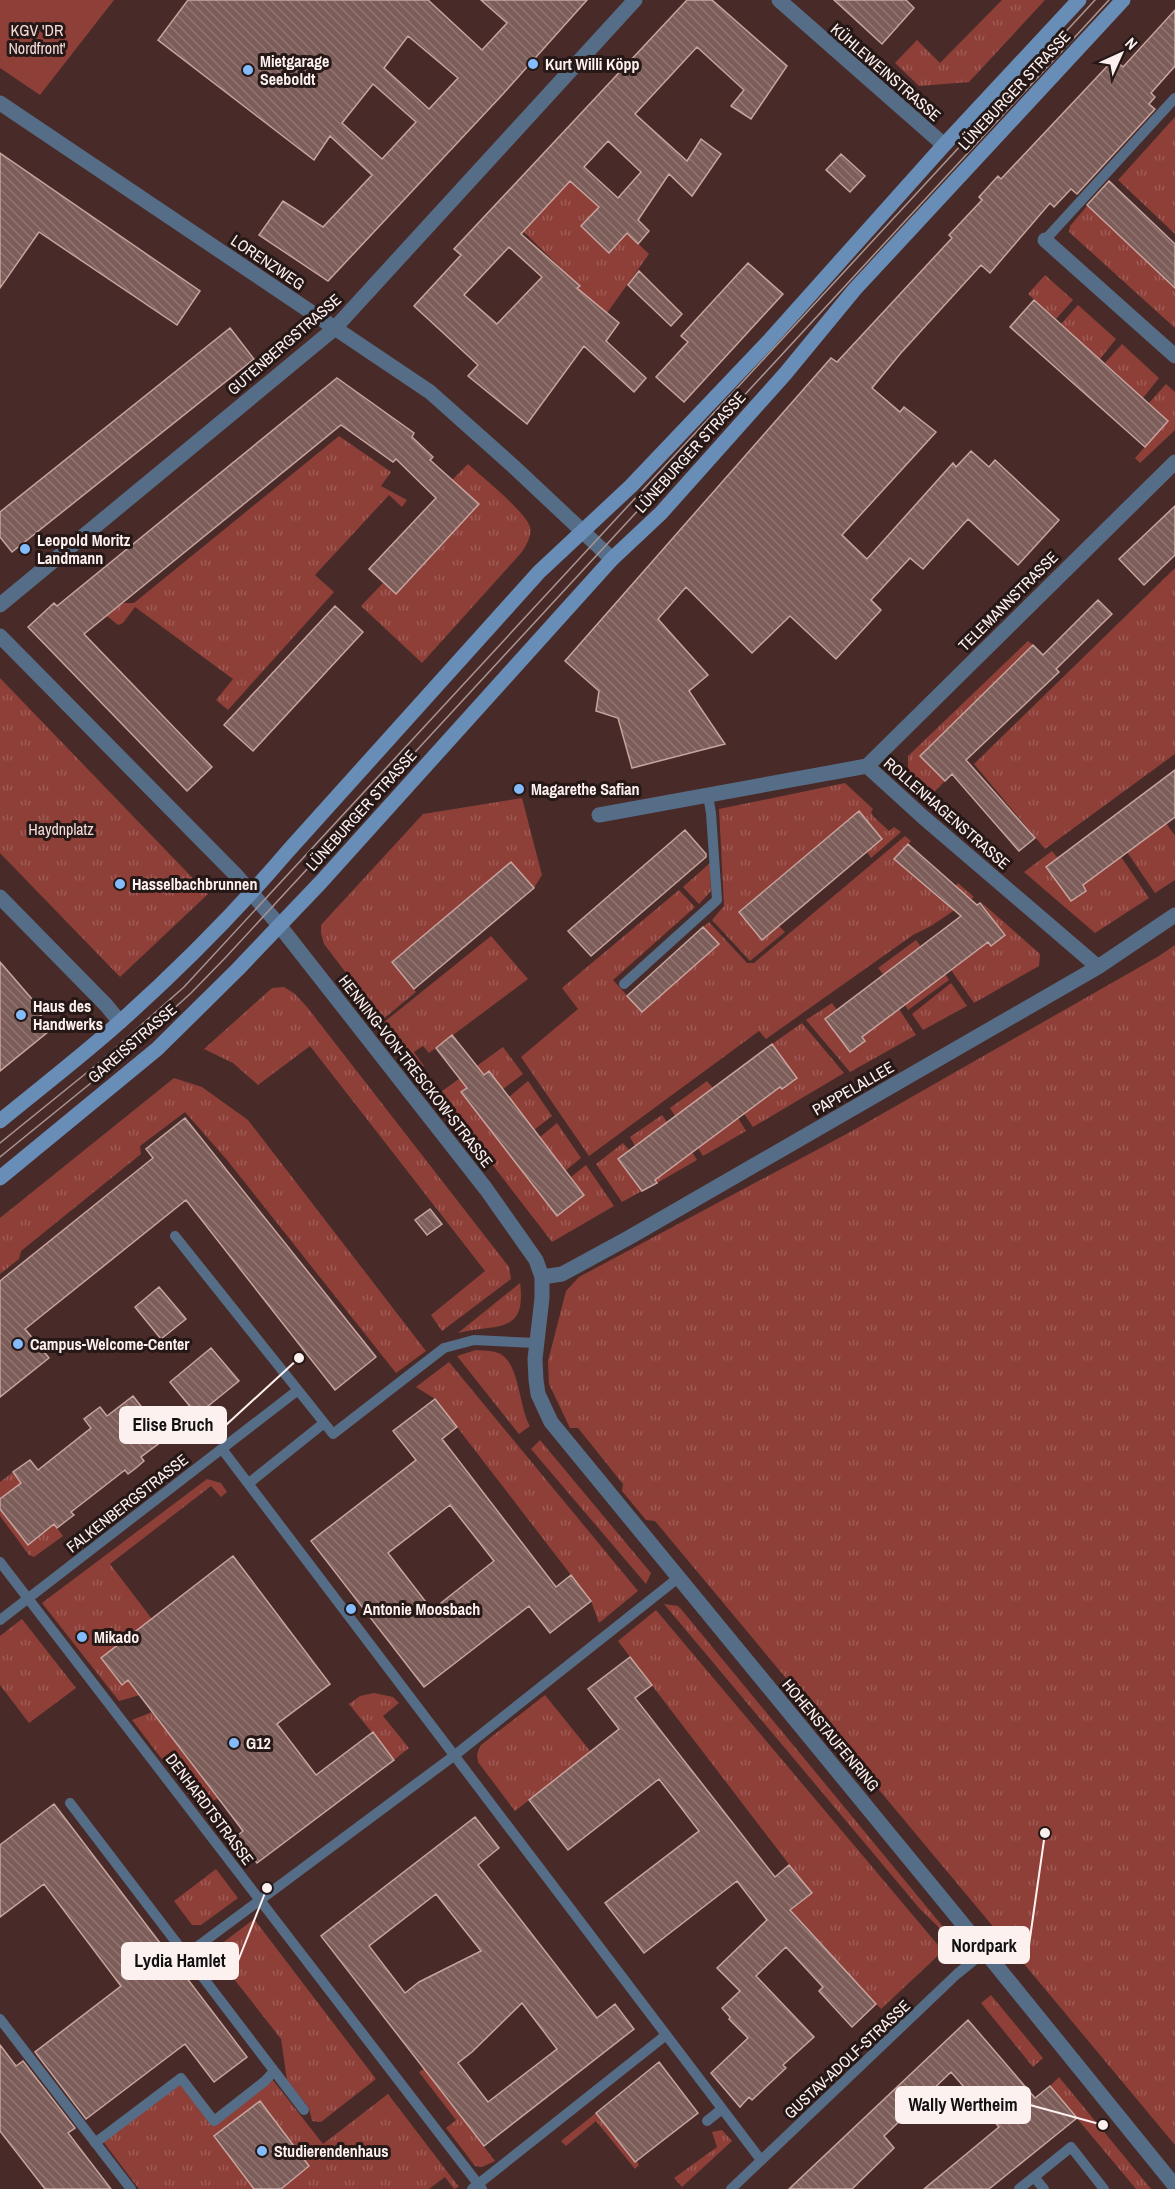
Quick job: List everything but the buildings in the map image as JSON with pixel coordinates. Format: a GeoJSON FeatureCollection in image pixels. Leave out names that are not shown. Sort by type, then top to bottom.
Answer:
{"type":"FeatureCollection","features":[{"type":"Feature","properties":{"kind":"main road","name":"LÜNEBURGER STRASSE"},"geometry":{"type":"LineString","coordinates":[[252,893],[538,572],[631,486],[768,342],[1079,0]]}},
{"type":"Feature","properties":{"kind":"main road","name":"LÜNEBURGER STRASSE"},"geometry":{"type":"LineString","coordinates":[[279,925],[321,882],[612,559],[661,513],[785,374],[855,289],[1123,0]]}},
{"type":"Feature","properties":{"kind":"main road","name":"GAREISSTRASSE"},"geometry":{"type":"LineString","coordinates":[[0,1121],[120,1022],[208,939],[252,893]]}},
{"type":"Feature","properties":{"kind":"main road","name":"GAREISSTRASSE"},"geometry":{"type":"LineString","coordinates":[[0,1178],[157,1049],[279,925]]}},
{"type":"Feature","properties":{"kind":"street","name":"GUTENBERGSTRASSE"},"geometry":{"type":"LineString","coordinates":[[0,605],[334,328],[635,0]]}},
{"type":"Feature","properties":{"kind":"street","name":"KÜHLEWEINSTRASSE"},"geometry":{"type":"LineString","coordinates":[[778,0],[944,146]]}},
{"type":"Feature","properties":{"kind":"street","name":"LORENZWEG"},"geometry":{"type":"LineString","coordinates":[[0,103],[430,392],[612,559]]}},
{"type":"Feature","properties":{"kind":"street"},"geometry":{"type":"LineString","coordinates":[[1045,240],[1175,356]]}},
{"type":"Feature","properties":{"kind":"street","name":"TELEMANNSTRASSE"},"geometry":{"type":"LineString","coordinates":[[867,766],[1175,462]]}},
{"type":"Feature","properties":{"kind":"street"},"geometry":{"type":"LineString","coordinates":[[0,636],[252,893]]}},
{"type":"Feature","properties":{"kind":"street","name":"ROLLENHAGENSTRASSE"},"geometry":{"type":"LineString","coordinates":[[599,815],[867,766],[940,832],[1098,967]]}},
{"type":"Feature","properties":{"kind":"street","name":"HENNING-VON-TRESCKOW-STRASSE"},"geometry":{"type":"LineString","coordinates":[[252,893],[486,1189],[536,1260],[542,1277]]}},
{"type":"Feature","properties":{"kind":"street"},"geometry":{"type":"LineString","coordinates":[[0,897],[120,1022]]}},
{"type":"Feature","properties":{"kind":"street","name":"PAPPELALLEE"},"geometry":{"type":"LineString","coordinates":[[542,1277],[562,1274],[575,1268],[1098,967],[1175,915]]}},
{"type":"Feature","properties":{"kind":"street","name":"HOHENSTAUFENRING"},"geometry":{"type":"LineString","coordinates":[[542,1277],[535,1359],[538,1394],[551,1422],[1175,2186]]}},
{"type":"Feature","properties":{"kind":"lane"},"geometry":{"type":"LineString","coordinates":[[1045,240],[1175,98]]}},
{"type":"Feature","properties":{"kind":"lane"},"geometry":{"type":"LineString","coordinates":[[624,984],[717,900],[708,796]]}},
{"type":"Feature","properties":{"kind":"lane"},"geometry":{"type":"LineString","coordinates":[[175,1236],[333,1434],[444,1348],[474,1340],[536,1343]]}},
{"type":"Feature","properties":{"kind":"lane","name":"FALKENBERGSTRASSE"},"geometry":{"type":"LineString","coordinates":[[0,1620],[298,1390]]}},
{"type":"Feature","properties":{"kind":"lane"},"geometry":{"type":"LineString","coordinates":[[249,1483],[324,1423]]}},
{"type":"Feature","properties":{"kind":"lane"},"geometry":{"type":"LineString","coordinates":[[222,1449],[760,2160]]}},
{"type":"Feature","properties":{"kind":"lane","name":"DENHARDTSTRASSE"},"geometry":{"type":"LineString","coordinates":[[0,1562],[478,2187]]}},
{"type":"Feature","properties":{"kind":"lane"},"geometry":{"type":"LineString","coordinates":[[186,1955],[455,1755],[678,1578]]}},
{"type":"Feature","properties":{"kind":"lane"},"geometry":{"type":"LineString","coordinates":[[70,1803],[304,2110]]}},
{"type":"Feature","properties":{"kind":"lane","name":"GUSTAV-ADOLF-STRASSE"},"geometry":{"type":"LineString","coordinates":[[731,2189],[957,1974],[984,1952]]}},
{"type":"Feature","properties":{"kind":"lane"},"geometry":{"type":"LineString","coordinates":[[0,2019],[131,2189]]}},
{"type":"Feature","properties":{"kind":"lane"},"geometry":{"type":"LineString","coordinates":[[478,2187],[666,2035]]}},
{"type":"Feature","properties":{"kind":"lane"},"geometry":{"type":"LineString","coordinates":[[95,2143],[181,2078],[214,2121],[265,2081],[274,2070]]}},
{"type":"Feature","properties":{"kind":"lane"},"geometry":{"type":"LineString","coordinates":[[707,2121],[722,2109]]}},
{"type":"Feature","properties":{"kind":"lane"},"geometry":{"type":"LineString","coordinates":[[1019,2189],[1071,2147],[1104,2189]]}},
{"type":"Feature","properties":{"kind":"lane"},"geometry":{"type":"LineString","coordinates":[[1034,2177],[1044,2189]]}},
{"type":"Feature","properties":{"kind":"green space","name":"KGV 'DR Nordfront'"},"geometry":{"type":"Polygon","coordinates":[[[0,0],[114,0],[40,95],[0,68],[0,0]]]}},
{"type":"Feature","properties":{"kind":"green space"},"geometry":{"type":"Polygon","coordinates":[[[1002,0],[1045,0],[969,82],[919,86],[895,63],[917,40],[940,63],[1002,0]]]}},
{"type":"Feature","properties":{"kind":"green space"},"geometry":{"type":"Polygon","coordinates":[[[1175,117],[1175,234],[1118,180],[1175,117]]]}},
{"type":"Feature","properties":{"kind":"green space"},"geometry":{"type":"Polygon","coordinates":[[[1109,180],[1115,186],[1093,210],[1175,288],[1175,328],[1069,232],[1070,226],[1109,180]]]}},
{"type":"Feature","properties":{"kind":"green space"},"geometry":{"type":"Polygon","coordinates":[[[570,181],[599,207],[581,227],[609,252],[627,233],[649,254],[607,313],[510,360],[579,286],[524,232],[570,181]]]}},
{"type":"Feature","properties":{"kind":"green space"},"geometry":{"type":"Polygon","coordinates":[[[1045,275],[1073,300],[1056,319],[1028,294],[1045,275]]]}},
{"type":"Feature","properties":{"kind":"green space"},"geometry":{"type":"Polygon","coordinates":[[[1078,305],[1116,339],[1100,359],[1061,324],[1078,305]]]}},
{"type":"Feature","properties":{"kind":"green space"},"geometry":{"type":"Polygon","coordinates":[[[1122,344],[1159,378],[1143,398],[1105,363],[1122,344]]]}},
{"type":"Feature","properties":{"kind":"green space"},"geometry":{"type":"Polygon","coordinates":[[[1166,384],[1175,392],[1175,430],[1140,463],[1135,458],[1168,421],[1149,403],[1166,384]]]}},
{"type":"Feature","properties":{"kind":"green space"},"geometry":{"type":"Polygon","coordinates":[[[339,436],[391,472],[381,486],[407,500],[402,507],[389,495],[315,575],[334,592],[228,710],[216,700],[233,679],[135,607],[123,623],[118,625],[107,616],[123,603],[134,603],[339,436]]]}},
{"type":"Feature","properties":{"kind":"green space"},"geometry":{"type":"Polygon","coordinates":[[[468,464],[527,520],[530,527],[529,537],[521,553],[422,663],[361,606],[383,583],[396,594],[478,504],[452,480],[468,464]]]}},
{"type":"Feature","properties":{"kind":"green space"},"geometry":{"type":"Polygon","coordinates":[[[1175,568],[1175,754],[1045,849],[974,764],[1175,568]]]}},
{"type":"Feature","properties":{"kind":"green space"},"geometry":{"type":"Polygon","coordinates":[[[1028,641],[1033,645],[945,781],[933,793],[908,772],[908,756],[1028,641]]]}},
{"type":"Feature","properties":{"kind":"green space","name":"Haydnplatz"},"geometry":{"type":"Polygon","coordinates":[[[0,678],[208,894],[120,977],[0,853],[0,678]]]}},
{"type":"Feature","properties":{"kind":"green space"},"geometry":{"type":"Polygon","coordinates":[[[845,783],[873,809],[871,812],[873,816],[889,831],[894,827],[901,832],[871,858],[867,852],[882,838],[859,811],[739,912],[762,940],[779,926],[785,932],[750,961],[712,920],[724,906],[719,809],[845,783]]]}},
{"type":"Feature","properties":{"kind":"green space"},"geometry":{"type":"Polygon","coordinates":[[[522,798],[542,875],[534,888],[511,862],[392,962],[416,992],[382,1020],[324,944],[321,925],[423,814],[522,798]]]}},
{"type":"Feature","properties":{"kind":"green space"},"geometry":{"type":"Polygon","coordinates":[[[1166,823],[1175,836],[1175,880],[1155,893],[1127,852],[1166,823]]]}},
{"type":"Feature","properties":{"kind":"green space"},"geometry":{"type":"Polygon","coordinates":[[[905,836],[911,841],[895,859],[943,900],[958,883],[974,897],[931,926],[913,935],[766,1039],[759,1031],[589,1156],[521,1057],[578,1009],[562,988],[679,890],[695,907],[613,980],[642,1012],[718,944],[703,927],[709,922],[747,963],[754,963],[905,836]]]}},
{"type":"Feature","properties":{"kind":"green space"},"geometry":{"type":"Polygon","coordinates":[[[1052,851],[1058,858],[1046,867],[1071,901],[1086,891],[1083,885],[1121,857],[1149,898],[1095,933],[1024,872],[1052,851]]]}},
{"type":"Feature","properties":{"kind":"green space"},"geometry":{"type":"Polygon","coordinates":[[[710,863],[711,891],[699,904],[683,887],[710,863]]]}},
{"type":"Feature","properties":{"kind":"green space"},"geometry":{"type":"Polygon","coordinates":[[[981,902],[1040,954],[1039,966],[974,1003],[951,970],[988,942],[991,946],[1005,935],[981,902]]]}},
{"type":"Feature","properties":{"kind":"green space"},"geometry":{"type":"Polygon","coordinates":[[[491,936],[528,979],[429,1053],[423,1046],[414,1052],[424,1066],[420,1069],[383,1023],[491,936]]]}},
{"type":"Feature","properties":{"kind":"green space"},"geometry":{"type":"Polygon","coordinates":[[[916,940],[921,947],[884,975],[878,968],[916,940]]]}},
{"type":"Feature","properties":{"kind":"green space"},"geometry":{"type":"Polygon","coordinates":[[[1175,945],[1175,2145],[655,1521],[646,1520],[622,1491],[623,1484],[578,1428],[570,1428],[549,1384],[548,1361],[566,1291],[579,1277],[852,1131],[1175,945]]]}},
{"type":"Feature","properties":{"kind":"green space"},"geometry":{"type":"Polygon","coordinates":[[[945,974],[949,980],[908,1010],[905,1005],[945,974]]]}},
{"type":"Feature","properties":{"kind":"green space"},"geometry":{"type":"Polygon","coordinates":[[[951,983],[967,1006],[923,1030],[912,1014],[951,983]]]}},
{"type":"Feature","properties":{"kind":"green space"},"geometry":{"type":"Polygon","coordinates":[[[284,987],[295,994],[307,1007],[509,1267],[511,1279],[442,1331],[431,1315],[485,1271],[310,1046],[258,1085],[233,1063],[204,1049],[272,988],[284,987]]]}},
{"type":"Feature","properties":{"kind":"green space"},"geometry":{"type":"Polygon","coordinates":[[[832,1003],[837,1010],[825,1019],[850,1052],[864,1041],[862,1037],[899,1009],[916,1035],[850,1072],[806,1020],[832,1003]]]}},
{"type":"Feature","properties":{"kind":"green space"},"geometry":{"type":"Polygon","coordinates":[[[802,1023],[844,1073],[753,1127],[744,1114],[780,1087],[783,1089],[797,1078],[772,1044],[802,1023]]]}},
{"type":"Feature","properties":{"kind":"green space"},"geometry":{"type":"Polygon","coordinates":[[[503,1047],[523,1074],[503,1089],[462,1093],[557,1216],[584,1195],[571,1177],[586,1165],[614,1206],[552,1242],[438,1094],[503,1047]]]}},
{"type":"Feature","properties":{"kind":"green space"},"geometry":{"type":"Polygon","coordinates":[[[174,1078],[202,1087],[248,1120],[426,1351],[396,1373],[227,1160],[185,1112],[140,1146],[141,1154],[21,1251],[19,1259],[0,1274],[0,1218],[174,1078]]]}},
{"type":"Feature","properties":{"kind":"green space"},"geometry":{"type":"Polygon","coordinates":[[[528,1081],[552,1116],[534,1130],[509,1097],[528,1081]]]}},
{"type":"Feature","properties":{"kind":"green space"},"geometry":{"type":"Polygon","coordinates":[[[707,1081],[713,1088],[675,1116],[670,1108],[707,1081]]]}},
{"type":"Feature","properties":{"kind":"green space"},"geometry":{"type":"Polygon","coordinates":[[[662,1115],[667,1122],[635,1146],[630,1137],[662,1115]]]}},
{"type":"Feature","properties":{"kind":"green space"},"geometry":{"type":"Polygon","coordinates":[[[738,1118],[746,1131],[703,1156],[698,1148],[738,1118]]]}},
{"type":"Feature","properties":{"kind":"green space"},"geometry":{"type":"Polygon","coordinates":[[[557,1123],[581,1158],[565,1171],[540,1137],[557,1123]]]}},
{"type":"Feature","properties":{"kind":"green space"},"geometry":{"type":"Polygon","coordinates":[[[623,1143],[629,1150],[618,1159],[642,1191],[622,1202],[596,1164],[623,1143]]]}},
{"type":"Feature","properties":{"kind":"green space"},"geometry":{"type":"Polygon","coordinates":[[[692,1152],[697,1160],[657,1183],[655,1180],[692,1152]]]}},
{"type":"Feature","properties":{"kind":"green space"},"geometry":{"type":"Polygon","coordinates":[[[520,1283],[521,1300],[518,1312],[513,1319],[496,1327],[458,1333],[520,1283]]]}},
{"type":"Feature","properties":{"kind":"green space"},"geometry":{"type":"Polygon","coordinates":[[[476,1350],[495,1352],[503,1356],[514,1372],[530,1426],[519,1434],[457,1356],[476,1350]]]}},
{"type":"Feature","properties":{"kind":"green space"},"geometry":{"type":"Polygon","coordinates":[[[449,1362],[638,1591],[599,1623],[591,1601],[457,1427],[435,1399],[416,1387],[449,1362]]]}},
{"type":"Feature","properties":{"kind":"green space"},"geometry":{"type":"Polygon","coordinates":[[[540,1440],[651,1573],[646,1584],[531,1449],[540,1440]]]}},
{"type":"Feature","properties":{"kind":"green space"},"geometry":{"type":"Polygon","coordinates":[[[13,1472],[21,1483],[0,1499],[0,1482],[13,1472]]]}},
{"type":"Feature","properties":{"kind":"green space"},"geometry":{"type":"Polygon","coordinates":[[[207,1479],[221,1483],[227,1492],[221,1497],[211,1486],[110,1564],[152,1619],[101,1658],[122,1685],[128,1680],[140,1695],[119,1701],[42,1603],[207,1479]]]}},
{"type":"Feature","properties":{"kind":"green space"},"geometry":{"type":"Polygon","coordinates":[[[0,1509],[28,1544],[54,1524],[63,1536],[34,1557],[29,1555],[0,1516],[0,1509]]]}},
{"type":"Feature","properties":{"kind":"green space"},"geometry":{"type":"Polygon","coordinates":[[[664,1604],[678,1606],[681,1609],[963,1951],[920,1909],[664,1604]]]}},
{"type":"Feature","properties":{"kind":"green space"},"geometry":{"type":"Polygon","coordinates":[[[656,1610],[943,1951],[881,2009],[791,1910],[811,1893],[618,1641],[656,1610]]]}},
{"type":"Feature","properties":{"kind":"green space"},"geometry":{"type":"Polygon","coordinates":[[[22,1619],[76,1688],[29,1723],[0,1685],[0,1636],[22,1619]]]}},
{"type":"Feature","properties":{"kind":"green space"},"geometry":{"type":"Polygon","coordinates":[[[374,1693],[393,1697],[399,1703],[383,1716],[409,1748],[394,1760],[349,1704],[360,1696],[374,1693]]]}},
{"type":"Feature","properties":{"kind":"green space"},"geometry":{"type":"Polygon","coordinates":[[[545,1695],[591,1752],[515,1811],[478,1762],[477,1754],[481,1745],[545,1695]]]}},
{"type":"Feature","properties":{"kind":"green space"},"geometry":{"type":"Polygon","coordinates":[[[152,1712],[218,1799],[197,1805],[132,1720],[152,1712]]]}},
{"type":"Feature","properties":{"kind":"green space"},"geometry":{"type":"Polygon","coordinates":[[[216,1869],[238,1898],[201,1925],[192,1925],[174,1901],[216,1869]]]}},
{"type":"Feature","properties":{"kind":"green space"},"geometry":{"type":"Polygon","coordinates":[[[254,1919],[376,2079],[321,2122],[312,2121],[309,2108],[287,2080],[281,2039],[212,1951],[254,1919]]]}},
{"type":"Feature","properties":{"kind":"green space"},"geometry":{"type":"Polygon","coordinates":[[[991,1995],[1043,2058],[1033,2067],[981,2003],[991,1995]]]}},
{"type":"Feature","properties":{"kind":"green space"},"geometry":{"type":"Polygon","coordinates":[[[424,2069],[495,2161],[482,2167],[475,2166],[446,2128],[456,2120],[419,2072],[424,2069]]]}},
{"type":"Feature","properties":{"kind":"green space"},"geometry":{"type":"Polygon","coordinates":[[[1059,2077],[1151,2189],[1136,2189],[1050,2086],[1059,2077]]]}},
{"type":"Feature","properties":{"kind":"green space"},"geometry":{"type":"Polygon","coordinates":[[[272,2079],[323,2144],[388,2094],[459,2187],[454,2189],[445,2177],[429,2189],[139,2189],[102,2140],[180,2080],[215,2123],[272,2079]]]}},
{"type":"Feature","properties":{"kind":"green space"},"geometry":{"type":"Polygon","coordinates":[[[597,2112],[637,2161],[639,2165],[635,2169],[596,2121],[566,2146],[561,2141],[597,2112]]]}},
{"type":"Feature","properties":{"kind":"green space"},"geometry":{"type":"Polygon","coordinates":[[[722,2130],[732,2141],[682,2187],[674,2178],[717,2147],[712,2132],[722,2130]]]}},
{"type":"Feature","properties":{"kind":"tram line"},"geometry":{"type":"LineString","coordinates":[[0,1143],[95,1066],[184,987],[1095,0]]}},
{"type":"Feature","properties":{"kind":"tram line"},"geometry":{"type":"LineString","coordinates":[[0,1157],[102,1074],[191,993],[226,957],[1109,0]]}},
{"type":"Feature","properties":{"kind":"place","name":"Kurt Willi Köpp"},"geometry":{"type":"Point","coordinates":[533,64]}},
{"type":"Feature","properties":{"kind":"place","name":"Mietgarage Seeboldt"},"geometry":{"type":"Point","coordinates":[248,70]}},
{"type":"Feature","properties":{"kind":"place","name":"Leopold Moritz Landmann"},"geometry":{"type":"Point","coordinates":[25,549]}},
{"type":"Feature","properties":{"kind":"place","name":"Magarethe Safian"},"geometry":{"type":"Point","coordinates":[519,789]}},
{"type":"Feature","properties":{"kind":"place","name":"Hasselbachbrunnen"},"geometry":{"type":"Point","coordinates":[120,884]}},
{"type":"Feature","properties":{"kind":"place","name":"Haus des Handwerks"},"geometry":{"type":"Point","coordinates":[21,1015]}},
{"type":"Feature","properties":{"kind":"place","name":"Campus-Welcome-Center"},"geometry":{"type":"Point","coordinates":[18,1344]}},
{"type":"Feature","properties":{"kind":"place","name":"Elise Bruch"},"geometry":{"type":"Point","coordinates":[299,1358]}},
{"type":"Feature","properties":{"kind":"place","name":"Antonie Moosbach"},"geometry":{"type":"Point","coordinates":[351,1609]}},
{"type":"Feature","properties":{"kind":"place","name":"Mikado"},"geometry":{"type":"Point","coordinates":[82,1637]}},
{"type":"Feature","properties":{"kind":"place","name":"G12"},"geometry":{"type":"Point","coordinates":[234,1743]}},
{"type":"Feature","properties":{"kind":"place","name":"Nordpark"},"geometry":{"type":"Point","coordinates":[1045,1833]}},
{"type":"Feature","properties":{"kind":"place","name":"Lydia Hamlet"},"geometry":{"type":"Point","coordinates":[267,1888]}},
{"type":"Feature","properties":{"kind":"place","name":"Wally Wertheim"},"geometry":{"type":"Point","coordinates":[1103,2125]}},
{"type":"Feature","properties":{"kind":"place","name":"Studierendenhaus"},"geometry":{"type":"Point","coordinates":[262,2151]}}]}
